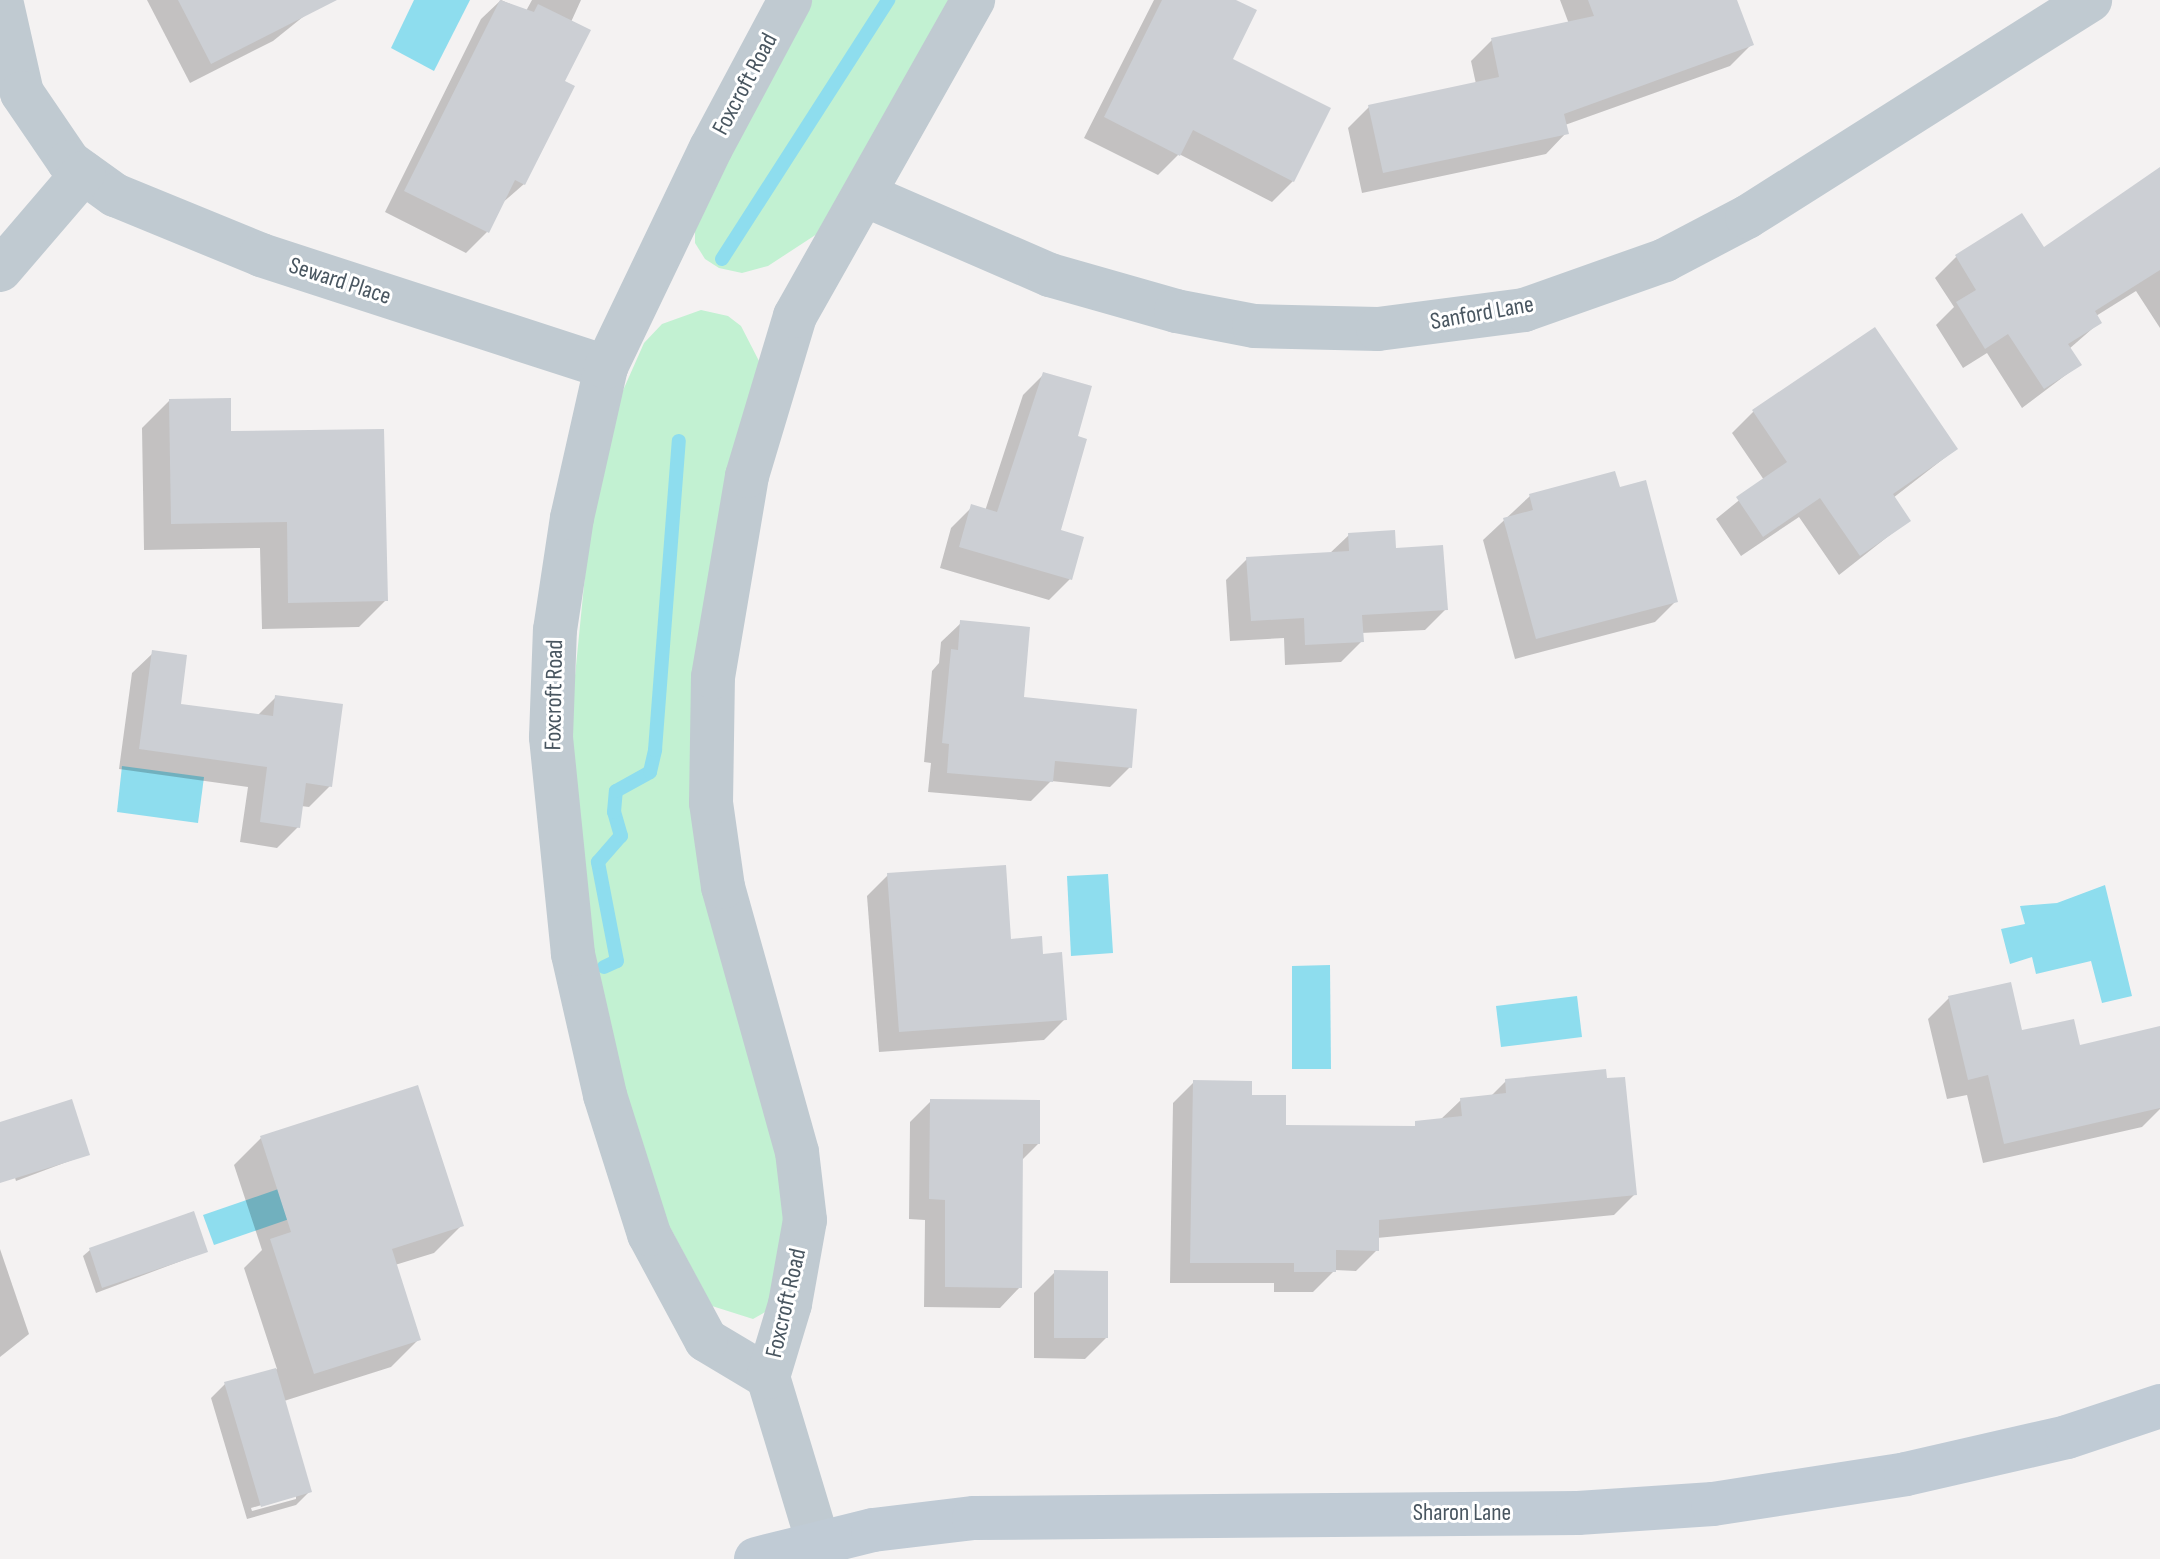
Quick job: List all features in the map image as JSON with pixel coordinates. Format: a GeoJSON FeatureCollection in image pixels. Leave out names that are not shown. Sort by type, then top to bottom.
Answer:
{"type":"FeatureCollection","features":[{"type":"Feature","properties":{"kind":"main road","name":"Sharon Lane"},"geometry":{"type":"LineString","coordinates":[[756,1559],[820,1550],[974,1518],[1076,1514],[1578,1513],[1713,1504],[1906,1474],[2067,1437],[2160,1406]]}},
{"type":"Feature","properties":{"kind":"street","name":"Seward Place"},"geometry":{"type":"LineString","coordinates":[[1,0],[22,93],[69,162],[115,195],[261,255],[606,367]]}},
{"type":"Feature","properties":{"kind":"street","name":"Foxcroft Road"},"geometry":{"type":"LineString","coordinates":[[768,1377],[706,1340],[649,1234],[605,1095],[573,954],[551,737],[555,630],[572,518],[606,367],[704,163],[790,0]]}},
{"type":"Feature","properties":{"kind":"street","name":"Foxcroft Road"},"geometry":{"type":"LineString","coordinates":[[820,1550],[768,1377],[790,1304],[805,1220],[790,1125],[723,887],[711,803],[713,677],[732,547],[771,385],[795,316],[973,0]]}},
{"type":"Feature","properties":{"kind":"street","name":"Sanford Lane"},"geometry":{"type":"LineString","coordinates":[[865,195],[1050,275],[1176,311],[1254,326],[1378,329],[1524,310],[1665,260],[1747,217],[2090,0]]}},
{"type":"Feature","properties":{"kind":"street"},"geometry":{"type":"LineString","coordinates":[[0,270],[83,173]]}},
{"type":"Feature","properties":{"kind":"green space"},"geometry":{"type":"Polygon","coordinates":[[[809,0],[954,0],[820,232],[768,266],[742,273],[719,268],[705,259],[695,243],[695,225],[809,0]]]}},
{"type":"Feature","properties":{"kind":"green space"},"geometry":{"type":"Polygon","coordinates":[[[701,310],[728,316],[741,326],[759,361],[708,601],[765,1102],[788,1204],[767,1311],[753,1319],[712,1306],[657,1203],[634,1139],[591,956],[569,736],[590,525],[617,404],[644,343],[662,324],[701,310]]]}},
{"type":"Feature","properties":{"kind":"water"},"geometry":{"type":"Polygon","coordinates":[[[414,0],[470,0],[434,71],[391,48],[414,0]]]}},
{"type":"Feature","properties":{"kind":"water"},"geometry":{"type":"Polygon","coordinates":[[[122,766],[204,777],[198,823],[117,812],[122,766]]]}},
{"type":"Feature","properties":{"kind":"water"},"geometry":{"type":"Polygon","coordinates":[[[1108,874],[1113,953],[1071,956],[1067,876],[1108,874]]]}},
{"type":"Feature","properties":{"kind":"water"},"geometry":{"type":"Polygon","coordinates":[[[2105,885],[2132,996],[2102,1003],[2091,961],[2036,974],[2032,957],[2010,964],[2001,929],[2025,924],[2020,906],[2057,903],[2105,885]]]}},
{"type":"Feature","properties":{"kind":"water"},"geometry":{"type":"Polygon","coordinates":[[[1330,965],[1331,1069],[1292,1069],[1292,966],[1330,965]]]}},
{"type":"Feature","properties":{"kind":"water"},"geometry":{"type":"Polygon","coordinates":[[[1577,996],[1582,1037],[1501,1047],[1496,1006],[1577,996]]]}},
{"type":"Feature","properties":{"kind":"water"},"geometry":{"type":"Polygon","coordinates":[[[287,1186],[298,1216],[214,1245],[203,1215],[287,1186]]]}},
{"type":"Feature","properties":{"kind":"building"},"geometry":{"type":"Polygon","coordinates":[[[178,0],[337,0],[211,64],[178,0]]]}},
{"type":"Feature","properties":{"kind":"building"},"geometry":{"type":"Polygon","coordinates":[[[500,0],[534,12],[538,4],[591,30],[565,81],[575,86],[525,185],[515,180],[489,233],[404,191],[500,0]]]}},
{"type":"Feature","properties":{"kind":"building"},"geometry":{"type":"Polygon","coordinates":[[[1162,0],[1236,0],[1257,10],[1233,59],[1331,108],[1294,182],[1193,130],[1180,156],[1104,117],[1162,0]]]}},
{"type":"Feature","properties":{"kind":"building"},"geometry":{"type":"Polygon","coordinates":[[[1588,0],[1737,0],[1754,45],[1564,114],[1569,134],[1383,173],[1368,105],[1499,77],[1491,38],[1594,16],[1588,0]]]}},
{"type":"Feature","properties":{"kind":"building"},"geometry":{"type":"Polygon","coordinates":[[[2160,167],[2160,270],[2095,311],[2102,323],[2068,344],[2082,365],[2044,389],[2008,334],[1985,349],[1956,302],[1976,290],[1955,255],[2022,213],[2044,247],[2160,167]]]}},
{"type":"Feature","properties":{"kind":"building"},"geometry":{"type":"Polygon","coordinates":[[[1875,327],[1958,449],[1893,494],[1911,521],[1860,556],[1820,498],[1763,537],[1736,497],[1787,462],[1752,410],[1875,327]]]}},
{"type":"Feature","properties":{"kind":"building"},"geometry":{"type":"Polygon","coordinates":[[[1043,372],[1092,386],[1078,436],[1087,439],[1061,530],[1084,537],[1072,580],[959,547],[971,504],[997,512],[1043,372]]]}},
{"type":"Feature","properties":{"kind":"building"},"geometry":{"type":"Polygon","coordinates":[[[231,398],[231,431],[384,429],[388,601],[288,603],[287,522],[171,524],[169,399],[231,398]]]}},
{"type":"Feature","properties":{"kind":"building"},"geometry":{"type":"Polygon","coordinates":[[[1615,471],[1620,487],[1646,480],[1678,602],[1536,639],[1503,518],[1533,510],[1529,494],[1615,471]]]}},
{"type":"Feature","properties":{"kind":"building"},"geometry":{"type":"Polygon","coordinates":[[[1395,530],[1396,548],[1443,545],[1448,610],[1362,615],[1364,642],[1305,645],[1304,618],[1251,621],[1246,557],[1349,551],[1348,533],[1395,530]]]}},
{"type":"Feature","properties":{"kind":"building"},"geometry":{"type":"Polygon","coordinates":[[[960,620],[1030,627],[1024,697],[1137,709],[1132,768],[1055,761],[1053,782],[947,773],[949,744],[942,743],[951,649],[958,650],[960,620]]]}},
{"type":"Feature","properties":{"kind":"building"},"geometry":{"type":"Polygon","coordinates":[[[152,650],[187,655],[181,704],[273,716],[275,695],[343,704],[332,787],[306,783],[300,828],[260,822],[267,767],[139,749],[152,650]]]}},
{"type":"Feature","properties":{"kind":"building"},"geometry":{"type":"Polygon","coordinates":[[[1006,865],[1011,939],[1042,936],[1043,954],[1062,952],[1067,1020],[899,1032],[887,873],[1006,865]]]}},
{"type":"Feature","properties":{"kind":"building"},"geometry":{"type":"Polygon","coordinates":[[[2011,982],[2022,1030],[2074,1019],[2080,1045],[2160,1026],[2160,1108],[2004,1144],[1988,1075],[1968,1080],[1948,996],[2011,982]]]}},
{"type":"Feature","properties":{"kind":"building"},"geometry":{"type":"Polygon","coordinates":[[[1606,1069],[1607,1078],[1625,1077],[1637,1195],[1379,1220],[1379,1251],[1336,1250],[1336,1272],[1294,1272],[1294,1263],[1190,1263],[1193,1080],[1252,1081],[1252,1095],[1286,1095],[1286,1125],[1415,1126],[1415,1121],[1462,1116],[1460,1098],[1506,1093],[1505,1079],[1606,1069]]]}},
{"type":"Feature","properties":{"kind":"building"},"geometry":{"type":"Polygon","coordinates":[[[418,1085],[464,1226],[392,1249],[421,1340],[314,1374],[270,1239],[291,1232],[260,1136],[418,1085]]]}},
{"type":"Feature","properties":{"kind":"building"},"geometry":{"type":"Polygon","coordinates":[[[72,1099],[90,1155],[0,1183],[0,1122],[72,1099]]]}},
{"type":"Feature","properties":{"kind":"building"},"geometry":{"type":"Polygon","coordinates":[[[930,1099],[1040,1100],[1040,1144],[1023,1144],[1022,1288],[945,1287],[945,1200],[929,1199],[930,1099]]]}},
{"type":"Feature","properties":{"kind":"building"},"geometry":{"type":"Polygon","coordinates":[[[194,1211],[208,1252],[102,1288],[89,1248],[194,1211]]]}},
{"type":"Feature","properties":{"kind":"building"},"geometry":{"type":"Polygon","coordinates":[[[1054,1270],[1108,1271],[1108,1338],[1054,1338],[1054,1270]]]}},
{"type":"Feature","properties":{"kind":"building"},"geometry":{"type":"Polygon","coordinates":[[[276,1368],[312,1492],[261,1507],[224,1382],[276,1368]]]}},
{"type":"Feature","properties":{"kind":"waterway"},"geometry":{"type":"LineString","coordinates":[[722,259],[888,0]]}},
{"type":"Feature","properties":{"kind":"waterway"},"geometry":{"type":"LineString","coordinates":[[604,967],[617,961],[598,862],[621,836],[614,812],[616,791],[650,772],[655,750],[679,441]]}}]}
